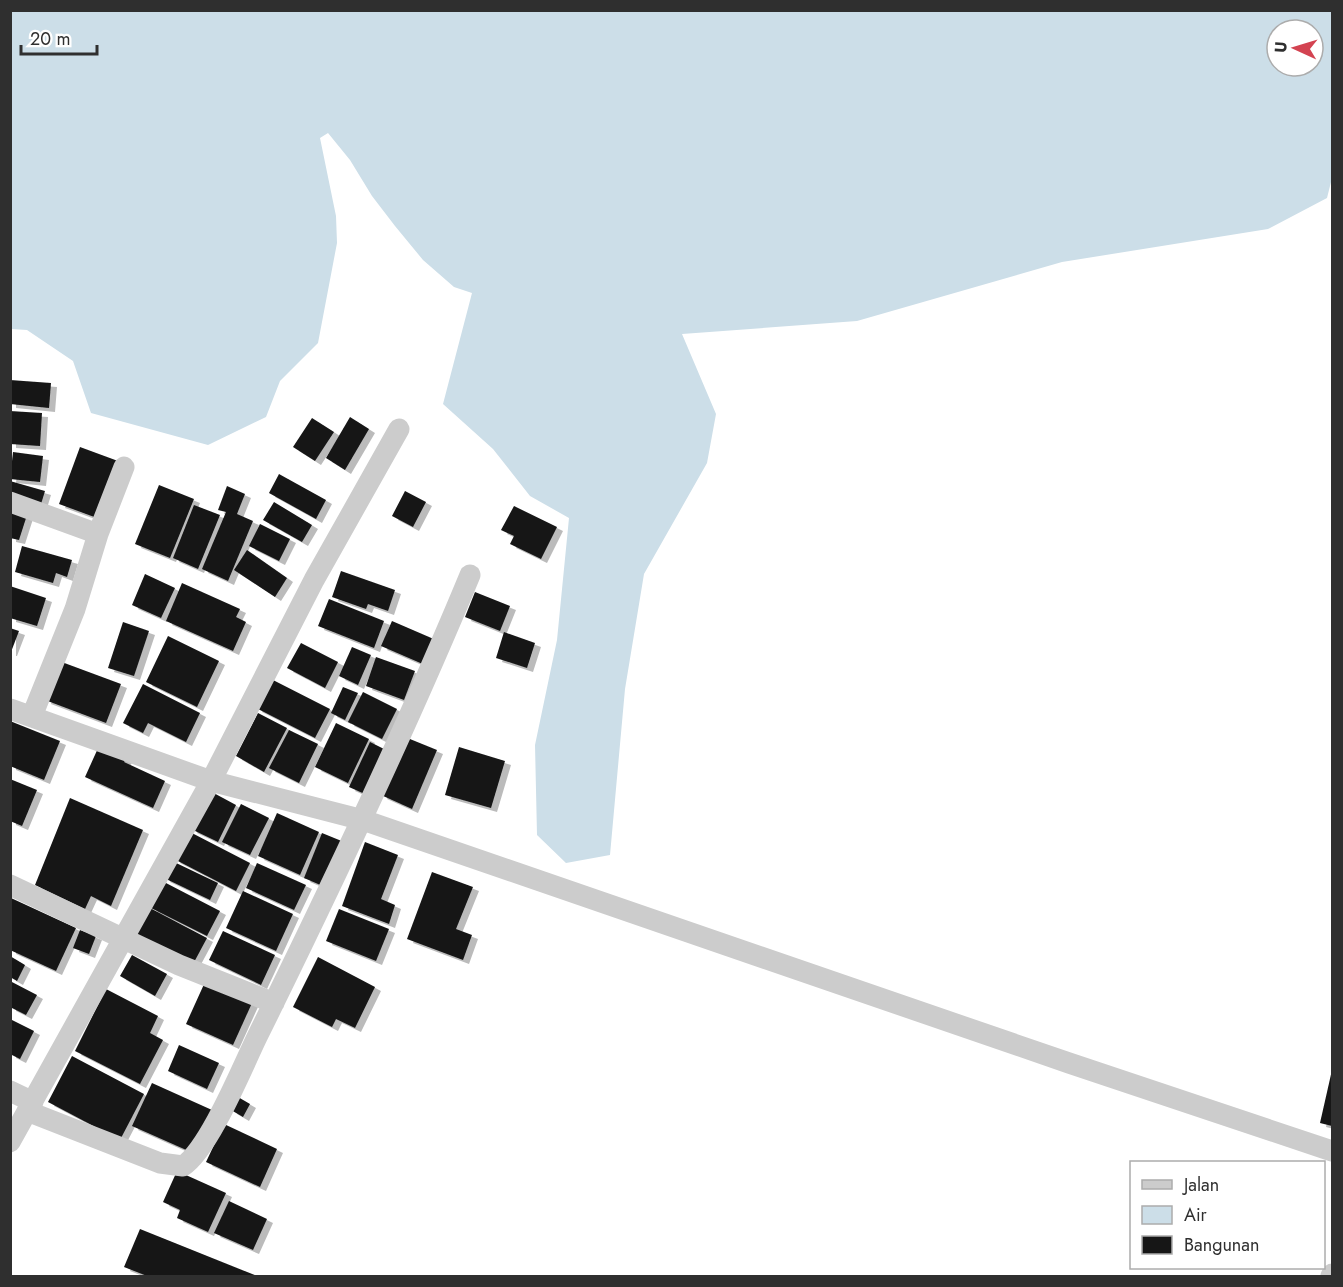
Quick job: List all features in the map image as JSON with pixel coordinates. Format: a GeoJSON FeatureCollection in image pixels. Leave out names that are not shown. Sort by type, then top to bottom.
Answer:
{"type":"FeatureCollection","features":[{"type":"Feature","properties":{"kind":"street"},"geometry":{"type":"LineString","coordinates":[[10,1142],[211,781],[314,580],[399,429]]}},
{"type":"Feature","properties":{"kind":"street"},"geometry":{"type":"LineString","coordinates":[[32,716],[75,609],[98,534],[124,467]]}},
{"type":"Feature","properties":{"kind":"street"},"geometry":{"type":"LineString","coordinates":[[10,502],[98,534]]}},
{"type":"Feature","properties":{"kind":"street"},"geometry":{"type":"LineString","coordinates":[[10,1091],[30,1106],[160,1163],[183,1166],[197,1155],[363,820],[433,665],[470,575]]}},
{"type":"Feature","properties":{"kind":"street"},"geometry":{"type":"LineString","coordinates":[[10,709],[211,781],[363,820],[1327,1149]]}},
{"type":"Feature","properties":{"kind":"street"},"geometry":{"type":"LineString","coordinates":[[10,885],[179,965],[274,1003]]}},
{"type":"Feature","properties":{"kind":"water"},"geometry":{"type":"Polygon","coordinates":[[[10,11],[1332,11],[1332,178],[1327,198],[1268,229],[1062,262],[857,321],[682,334],[716,414],[707,463],[644,574],[625,689],[610,855],[566,863],[537,835],[535,745],[557,640],[569,518],[530,496],[493,449],[443,404],[472,293],[454,287],[423,260],[372,196],[350,160],[328,133],[320,138],[336,216],[337,243],[318,343],[280,381],[266,417],[208,445],[91,413],[73,361],[27,330],[11,329],[10,11]]]}},
{"type":"Feature","properties":{"kind":"building"},"geometry":{"type":"Polygon","coordinates":[[[10,380],[51,383],[49,408],[10,404],[10,380]]]}},
{"type":"Feature","properties":{"kind":"building"},"geometry":{"type":"Polygon","coordinates":[[[10,411],[42,413],[40,446],[10,444],[10,411]]]}},
{"type":"Feature","properties":{"kind":"building"},"geometry":{"type":"Polygon","coordinates":[[[350,417],[369,429],[345,470],[326,458],[350,417]]]}},
{"type":"Feature","properties":{"kind":"building"},"geometry":{"type":"Polygon","coordinates":[[[312,418],[334,432],[315,461],[293,447],[312,418]]]}},
{"type":"Feature","properties":{"kind":"building"},"geometry":{"type":"Polygon","coordinates":[[[80,447],[118,461],[97,518],[59,504],[80,447]]]}},
{"type":"Feature","properties":{"kind":"building"},"geometry":{"type":"Polygon","coordinates":[[[13,452],[43,456],[40,482],[10,479],[13,452]]]}},
{"type":"Feature","properties":{"kind":"building"},"geometry":{"type":"Polygon","coordinates":[[[279,474],[326,500],[316,519],[269,493],[279,474]]]}},
{"type":"Feature","properties":{"kind":"building"},"geometry":{"type":"Polygon","coordinates":[[[10,481],[45,491],[38,514],[10,506],[10,481]]]}},
{"type":"Feature","properties":{"kind":"building"},"geometry":{"type":"Polygon","coordinates":[[[159,485],[194,499],[170,558],[135,544],[159,485]]]}},
{"type":"Feature","properties":{"kind":"building"},"geometry":{"type":"Polygon","coordinates":[[[227,486],[245,494],[237,514],[253,521],[228,581],[202,569],[226,512],[218,510],[227,486]]]}},
{"type":"Feature","properties":{"kind":"building"},"geometry":{"type":"Polygon","coordinates":[[[405,491],[426,502],[413,527],[392,516],[405,491]]]}},
{"type":"Feature","properties":{"kind":"building"},"geometry":{"type":"Polygon","coordinates":[[[274,502],[312,525],[302,542],[263,520],[274,502]]]}},
{"type":"Feature","properties":{"kind":"building"},"geometry":{"type":"Polygon","coordinates":[[[194,505],[220,515],[198,569],[173,558],[194,505]]]}},
{"type":"Feature","properties":{"kind":"building"},"geometry":{"type":"Polygon","coordinates":[[[514,506],[557,527],[541,559],[510,544],[514,536],[501,530],[514,506]]]}},
{"type":"Feature","properties":{"kind":"building"},"geometry":{"type":"Polygon","coordinates":[[[12,511],[27,515],[19,540],[10,538],[12,511]]]}},
{"type":"Feature","properties":{"kind":"building"},"geometry":{"type":"Polygon","coordinates":[[[260,524],[290,539],[279,561],[249,546],[260,524]]]}},
{"type":"Feature","properties":{"kind":"building"},"geometry":{"type":"Polygon","coordinates":[[[22,546],[72,560],[67,577],[56,573],[53,583],[15,572],[22,546]]]}},
{"type":"Feature","properties":{"kind":"building"},"geometry":{"type":"Polygon","coordinates":[[[247,550],[287,578],[275,597],[234,570],[247,550]]]}},
{"type":"Feature","properties":{"kind":"building"},"geometry":{"type":"Polygon","coordinates":[[[341,571],[395,590],[388,611],[368,604],[366,609],[332,597],[341,571]]]}},
{"type":"Feature","properties":{"kind":"building"},"geometry":{"type":"Polygon","coordinates":[[[145,574],[175,588],[161,618],[132,605],[145,574]]]}},
{"type":"Feature","properties":{"kind":"building"},"geometry":{"type":"Polygon","coordinates":[[[182,583],[240,609],[236,617],[246,622],[233,651],[166,621],[182,583]]]}},
{"type":"Feature","properties":{"kind":"building"},"geometry":{"type":"Polygon","coordinates":[[[10,586],[46,598],[37,626],[10,618],[10,586]]]}},
{"type":"Feature","properties":{"kind":"building"},"geometry":{"type":"Polygon","coordinates":[[[475,592],[510,606],[500,631],[465,617],[475,592]]]}},
{"type":"Feature","properties":{"kind":"building"},"geometry":{"type":"Polygon","coordinates":[[[329,599],[384,621],[374,648],[318,626],[329,599]]]}},
{"type":"Feature","properties":{"kind":"building"},"geometry":{"type":"Polygon","coordinates":[[[392,621],[436,640],[425,665],[381,646],[392,621]]]}},
{"type":"Feature","properties":{"kind":"building"},"geometry":{"type":"Polygon","coordinates":[[[123,622],[149,631],[134,676],[108,668],[123,622]]]}},
{"type":"Feature","properties":{"kind":"building"},"geometry":{"type":"Polygon","coordinates":[[[10,628],[19,631],[11,652],[10,652],[10,628]]]}},
{"type":"Feature","properties":{"kind":"building"},"geometry":{"type":"Polygon","coordinates":[[[504,632],[535,643],[527,668],[496,658],[504,632]]]}},
{"type":"Feature","properties":{"kind":"building"},"geometry":{"type":"Polygon","coordinates":[[[168,636],[219,661],[197,707],[146,682],[168,636]]]}},
{"type":"Feature","properties":{"kind":"building"},"geometry":{"type":"Polygon","coordinates":[[[301,643],[338,662],[325,688],[287,668],[301,643]]]}},
{"type":"Feature","properties":{"kind":"building"},"geometry":{"type":"Polygon","coordinates":[[[352,647],[371,655],[358,685],[339,676],[352,647]]]}},
{"type":"Feature","properties":{"kind":"building"},"geometry":{"type":"Polygon","coordinates":[[[376,657],[415,671],[404,700],[366,686],[376,657]]]}},
{"type":"Feature","properties":{"kind":"building"},"geometry":{"type":"Polygon","coordinates":[[[59,661],[121,684],[106,723],[45,700],[59,661]]]}},
{"type":"Feature","properties":{"kind":"building"},"geometry":{"type":"Polygon","coordinates":[[[271,679],[330,709],[315,738],[256,708],[271,679]]]}},
{"type":"Feature","properties":{"kind":"building"},"geometry":{"type":"Polygon","coordinates":[[[143,684],[200,713],[186,742],[148,723],[143,733],[123,723],[143,684]]]}},
{"type":"Feature","properties":{"kind":"building"},"geometry":{"type":"Polygon","coordinates":[[[343,687],[358,693],[345,720],[331,713],[343,687]]]}},
{"type":"Feature","properties":{"kind":"building"},"geometry":{"type":"Polygon","coordinates":[[[363,692],[397,709],[382,739],[348,722],[363,692]]]}},
{"type":"Feature","properties":{"kind":"building"},"geometry":{"type":"Polygon","coordinates":[[[258,713],[287,728],[264,772],[236,756],[258,713]]]}},
{"type":"Feature","properties":{"kind":"building"},"geometry":{"type":"Polygon","coordinates":[[[10,721],[60,741],[44,780],[10,766],[10,721]]]}},
{"type":"Feature","properties":{"kind":"building"},"geometry":{"type":"Polygon","coordinates":[[[336,723],[369,739],[348,783],[315,767],[336,723]]]}},
{"type":"Feature","properties":{"kind":"building"},"geometry":{"type":"Polygon","coordinates":[[[289,730],[318,744],[299,783],[269,768],[289,730]]]}},
{"type":"Feature","properties":{"kind":"building"},"geometry":{"type":"Polygon","coordinates":[[[405,737],[437,750],[412,809],[381,795],[405,737]]]}},
{"type":"Feature","properties":{"kind":"building"},"geometry":{"type":"Polygon","coordinates":[[[370,742],[388,751],[367,795],[349,787],[370,742]]]}},
{"type":"Feature","properties":{"kind":"building"},"geometry":{"type":"Polygon","coordinates":[[[99,746],[126,759],[124,762],[165,781],[153,808],[85,777],[99,746]]]}},
{"type":"Feature","properties":{"kind":"building"},"geometry":{"type":"Polygon","coordinates":[[[459,747],[505,761],[491,808],[445,795],[459,747]]]}},
{"type":"Feature","properties":{"kind":"building"},"geometry":{"type":"Polygon","coordinates":[[[10,779],[37,790],[22,826],[10,821],[10,779]]]}},
{"type":"Feature","properties":{"kind":"building"},"geometry":{"type":"Polygon","coordinates":[[[210,791],[236,805],[218,842],[191,829],[210,791]]]}},
{"type":"Feature","properties":{"kind":"building"},"geometry":{"type":"Polygon","coordinates":[[[70,798],[143,830],[111,906],[91,896],[85,909],[35,885],[70,798]]]}},
{"type":"Feature","properties":{"kind":"building"},"geometry":{"type":"Polygon","coordinates":[[[241,804],[269,818],[250,855],[222,842],[241,804]]]}},
{"type":"Feature","properties":{"kind":"building"},"geometry":{"type":"Polygon","coordinates":[[[277,813],[319,832],[300,875],[258,856],[277,813]]]}},
{"type":"Feature","properties":{"kind":"building"},"geometry":{"type":"Polygon","coordinates":[[[188,831],[250,863],[236,891],[174,859],[188,831]]]}},
{"type":"Feature","properties":{"kind":"building"},"geometry":{"type":"Polygon","coordinates":[[[322,833],[344,842],[325,887],[304,878],[322,833]]]}},
{"type":"Feature","properties":{"kind":"building"},"geometry":{"type":"Polygon","coordinates":[[[365,842],[398,855],[381,899],[395,905],[389,924],[342,906],[365,842]]]}},
{"type":"Feature","properties":{"kind":"building"},"geometry":{"type":"Polygon","coordinates":[[[172,861],[218,883],[210,900],[164,878],[172,861]]]}},
{"type":"Feature","properties":{"kind":"building"},"geometry":{"type":"Polygon","coordinates":[[[257,863],[306,885],[294,910],[246,888],[257,863]]]}},
{"type":"Feature","properties":{"kind":"building"},"geometry":{"type":"Polygon","coordinates":[[[432,872],[473,887],[456,929],[472,935],[463,960],[407,939],[432,872]]]}},
{"type":"Feature","properties":{"kind":"building"},"geometry":{"type":"Polygon","coordinates":[[[164,882],[220,911],[207,936],[151,908],[164,882]]]}},
{"type":"Feature","properties":{"kind":"building"},"geometry":{"type":"Polygon","coordinates":[[[243,891],[293,914],[276,951],[226,928],[243,891]]]}},
{"type":"Feature","properties":{"kind":"building"},"geometry":{"type":"Polygon","coordinates":[[[11,898],[76,928],[56,971],[10,950],[11,898]]]}},
{"type":"Feature","properties":{"kind":"building"},"geometry":{"type":"Polygon","coordinates":[[[150,908],[207,938],[192,966],[136,936],[150,908]]]}},
{"type":"Feature","properties":{"kind":"building"},"geometry":{"type":"Polygon","coordinates":[[[339,909],[389,929],[376,961],[326,941],[339,909]]]}},
{"type":"Feature","properties":{"kind":"building"},"geometry":{"type":"Polygon","coordinates":[[[80,930],[96,936],[89,954],[73,948],[80,930]]]}},
{"type":"Feature","properties":{"kind":"building"},"geometry":{"type":"Polygon","coordinates":[[[223,931],[275,955],[261,985],[209,960],[223,931]]]}},
{"type":"Feature","properties":{"kind":"building"},"geometry":{"type":"Polygon","coordinates":[[[132,955],[167,974],[155,996],[120,976],[132,955]]]}},
{"type":"Feature","properties":{"kind":"building"},"geometry":{"type":"Polygon","coordinates":[[[10,956],[25,965],[17,981],[10,977],[10,956]]]}},
{"type":"Feature","properties":{"kind":"building"},"geometry":{"type":"Polygon","coordinates":[[[318,957],[375,987],[355,1028],[336,1019],[332,1027],[293,1007],[318,957]]]}},
{"type":"Feature","properties":{"kind":"building"},"geometry":{"type":"Polygon","coordinates":[[[10,981],[37,995],[26,1015],[10,1007],[10,981]]]}},
{"type":"Feature","properties":{"kind":"building"},"geometry":{"type":"Polygon","coordinates":[[[205,982],[252,1003],[233,1045],[186,1024],[205,982]]]}},
{"type":"Feature","properties":{"kind":"building"},"geometry":{"type":"Polygon","coordinates":[[[106,989],[158,1016],[150,1033],[163,1040],[140,1084],[75,1051],[106,989]]]}},
{"type":"Feature","properties":{"kind":"building"},"geometry":{"type":"Polygon","coordinates":[[[10,1019],[34,1031],[20,1059],[10,1054],[10,1019]]]}},
{"type":"Feature","properties":{"kind":"building"},"geometry":{"type":"Polygon","coordinates":[[[179,1045],[219,1063],[207,1089],[168,1071],[179,1045]]]}},
{"type":"Feature","properties":{"kind":"building"},"geometry":{"type":"Polygon","coordinates":[[[72,1056],[144,1094],[120,1140],[48,1102],[72,1056]]]}},
{"type":"Feature","properties":{"kind":"building"},"geometry":{"type":"Polygon","coordinates":[[[1332,1070],[1332,1126],[1320,1123],[1332,1070]]]}},
{"type":"Feature","properties":{"kind":"building"},"geometry":{"type":"Polygon","coordinates":[[[152,1083],[212,1110],[193,1153],[132,1126],[152,1083]]]}},
{"type":"Feature","properties":{"kind":"building"},"geometry":{"type":"Polygon","coordinates":[[[238,1097],[250,1104],[243,1117],[231,1110],[238,1097]]]}},
{"type":"Feature","properties":{"kind":"building"},"geometry":{"type":"Polygon","coordinates":[[[224,1124],[277,1149],[260,1187],[206,1162],[224,1124]]]}},
{"type":"Feature","properties":{"kind":"building"},"geometry":{"type":"Polygon","coordinates":[[[177,1171],[226,1193],[208,1232],[177,1218],[180,1210],[163,1202],[177,1171]]]}},
{"type":"Feature","properties":{"kind":"building"},"geometry":{"type":"Polygon","coordinates":[[[229,1201],[267,1219],[253,1250],[214,1233],[229,1201]]]}},
{"type":"Feature","properties":{"kind":"building"},"geometry":{"type":"Polygon","coordinates":[[[140,1229],[257,1276],[147,1276],[124,1267],[140,1229]]]}}]}
